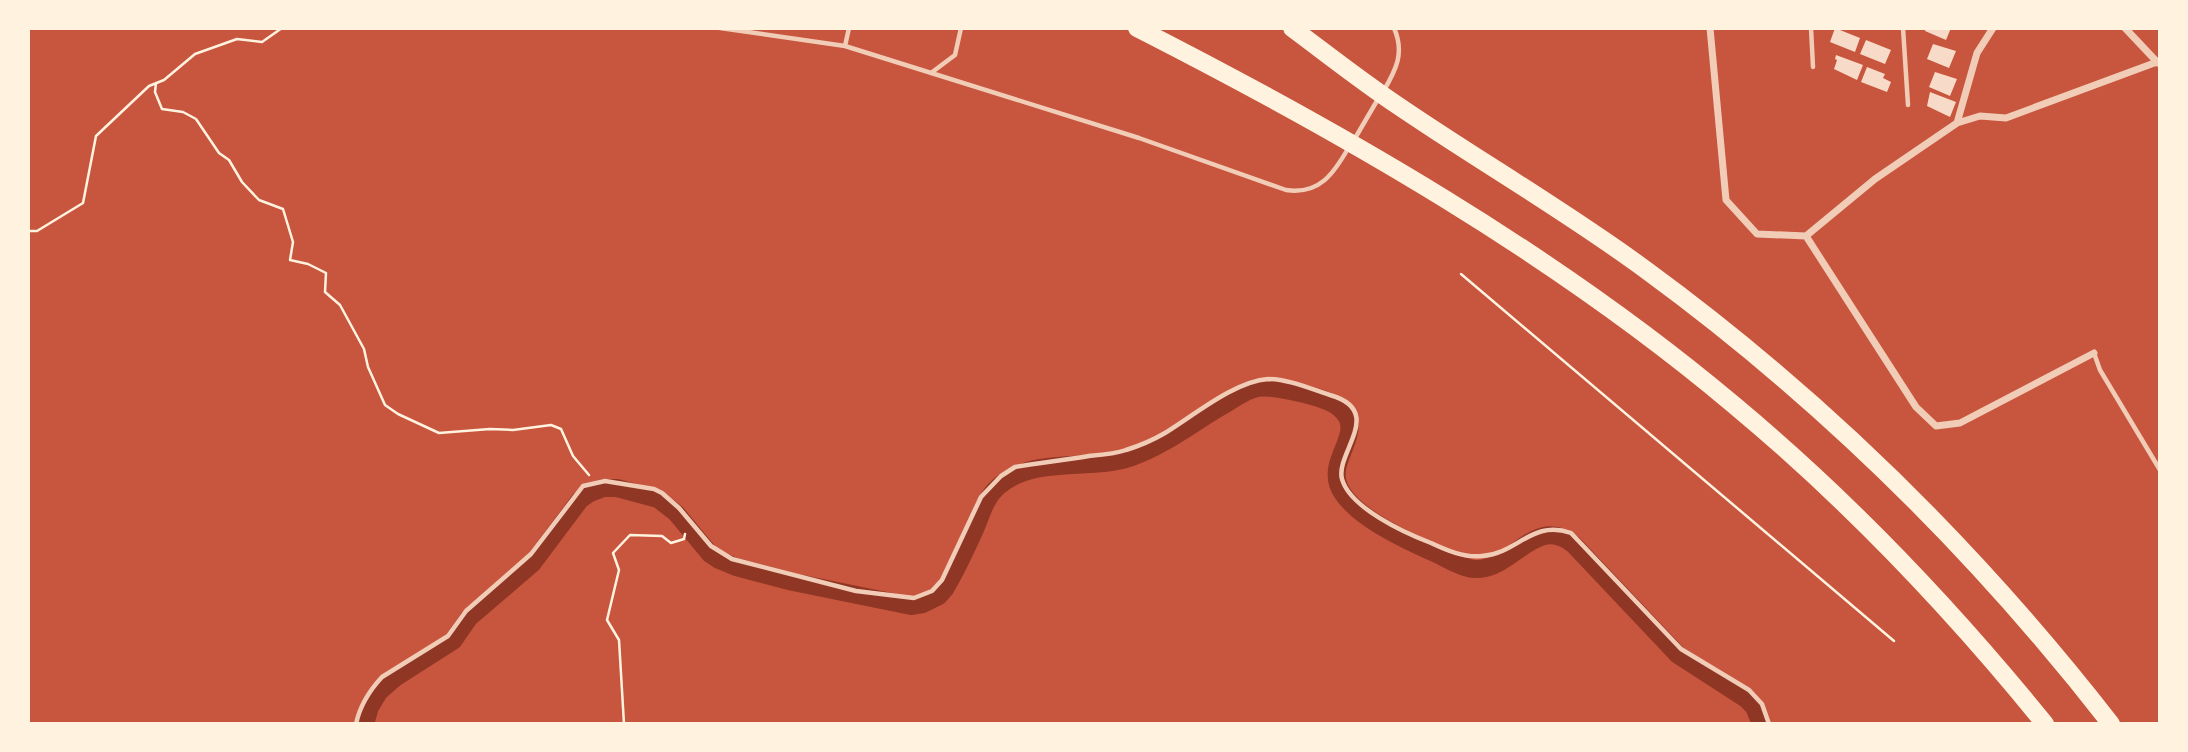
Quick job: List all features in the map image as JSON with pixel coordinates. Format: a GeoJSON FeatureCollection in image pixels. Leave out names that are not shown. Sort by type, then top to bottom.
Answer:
{"type":"FeatureCollection","features":[{"type":"Feature","properties":{"kind":"highway"},"geometry":{"type":"LineString","coordinates":[[1137,28],[1234,77],[1489,227],[1570,281],[1668,352],[1798,461],[1889,548],[1957,620],[2045,724]]}},
{"type":"Feature","properties":{"kind":"highway"},"geometry":{"type":"LineString","coordinates":[[1292,28],[1396,105],[1646,269],[1758,357],[1863,450],[1954,541],[2054,650],[2111,724]]}},
{"type":"Feature","properties":{"kind":"street"},"geometry":{"type":"LineString","coordinates":[[1710,28],[1726,200],[1757,234],[1806,236],[1875,179],[1957,122],[1980,116],[2006,118],[2159,64],[2125,28]]}},
{"type":"Feature","properties":{"kind":"street"},"geometry":{"type":"LineString","coordinates":[[1957,122],[1977,53],[1993,28]]}},
{"type":"Feature","properties":{"kind":"street"},"geometry":{"type":"LineString","coordinates":[[1806,236],[1916,407],[1936,426],[1960,424],[2094,353]]}},
{"type":"Feature","properties":{"kind":"lane"},"geometry":{"type":"LineString","coordinates":[[720,28],[845,46],[1139,138],[1286,190],[1301,191],[1313,189],[1336,169],[1395,71],[1400,48],[1394,28]]}},
{"type":"Feature","properties":{"kind":"lane"},"geometry":{"type":"LineString","coordinates":[[765,28],[765,35]]}},
{"type":"Feature","properties":{"kind":"lane"},"geometry":{"type":"LineString","coordinates":[[845,46],[849,28]]}},
{"type":"Feature","properties":{"kind":"lane"},"geometry":{"type":"LineString","coordinates":[[930,73],[954,55],[961,28]]}},
{"type":"Feature","properties":{"kind":"lane"},"geometry":{"type":"LineString","coordinates":[[1811,28],[1813,67]]}},
{"type":"Feature","properties":{"kind":"lane"},"geometry":{"type":"LineString","coordinates":[[1903,28],[1908,105]]}},
{"type":"Feature","properties":{"kind":"lane"},"geometry":{"type":"LineString","coordinates":[[2094,353],[2100,370],[2160,470]]}},
{"type":"Feature","properties":{"kind":"lane"},"geometry":{"type":"LineString","coordinates":[[356,724],[361,707],[382,677],[447,636],[466,611],[531,554],[583,486],[616,481],[662,493],[679,508],[711,546],[732,559],[856,591],[914,598],[932,591],[942,580],[981,498],[1001,476],[1016,467],[1123,452],[1161,435],[1240,387],[1255,381],[1278,380],[1336,397],[1351,408],[1357,427],[1342,465],[1342,478],[1346,489],[1369,511],[1430,543],[1458,554],[1474,556],[1500,552],[1548,528],[1571,533],[1681,649],[1748,690],[1762,704],[1769,724]]}},
{"type":"Feature","properties":{"kind":"path"},"geometry":{"type":"LineString","coordinates":[[28,231],[37,231],[83,203],[96,136],[149,86],[164,80],[195,54],[237,39],[262,42],[282,28]]}},
{"type":"Feature","properties":{"kind":"path"},"geometry":{"type":"LineString","coordinates":[[156,83],[155,92],[162,109],[183,112],[196,119],[219,153],[229,160],[242,183],[259,200],[283,209],[293,242],[290,260],[308,264],[326,273],[324,292],[340,305],[364,349],[368,367],[385,405],[439,433],[513,430],[551,425],[561,429],[573,456],[594,484]]}},
{"type":"Feature","properties":{"kind":"path"},"geometry":{"type":"LineString","coordinates":[[1461,274],[1894,641]]}},
{"type":"Feature","properties":{"kind":"path"},"geometry":{"type":"LineString","coordinates":[[624,724],[619,640],[607,620],[619,570],[613,553],[630,535],[662,536],[671,542],[684,539],[685,534]]}},
{"type":"Feature","properties":{"kind":"building"},"geometry":{"type":"Polygon","coordinates":[[[1835,28],[1860,38],[1855,52],[1830,42],[1835,28]]]}},
{"type":"Feature","properties":{"kind":"building"},"geometry":{"type":"Polygon","coordinates":[[[1926,28],[1951,28],[1946,40],[1925,31],[1926,28]]]}},
{"type":"Feature","properties":{"kind":"building"},"geometry":{"type":"Polygon","coordinates":[[[1866,40],[1891,50],[1885,64],[1860,54],[1866,40]]]}},
{"type":"Feature","properties":{"kind":"building"},"geometry":{"type":"Polygon","coordinates":[[[1933,44],[1956,51],[1949,68],[1927,59],[1933,44]]]}},
{"type":"Feature","properties":{"kind":"building"},"geometry":{"type":"Polygon","coordinates":[[[1836,55],[1863,65],[1857,80],[1834,69],[1836,55]]]}},
{"type":"Feature","properties":{"kind":"building"},"geometry":{"type":"Polygon","coordinates":[[[1867,67],[1885,74],[1883,78],[1891,82],[1887,92],[1861,82],[1867,67]]]}},
{"type":"Feature","properties":{"kind":"building"},"geometry":{"type":"Polygon","coordinates":[[[1935,72],[1957,79],[1950,96],[1929,87],[1935,72]]]}},
{"type":"Feature","properties":{"kind":"building"},"geometry":{"type":"Polygon","coordinates":[[[1930,92],[1956,102],[1950,117],[1927,106],[1930,92]]]}},
{"type":"Feature","properties":{"kind":"waterway"},"geometry":{"type":"LineString","coordinates":[[365,724],[370,707],[379,692],[395,678],[453,641],[469,618],[532,564],[580,500],[603,488],[617,488],[658,499],[676,513],[710,554],[736,567],[793,582],[911,606],[923,604],[939,596],[945,589],[988,500],[999,486],[1013,476],[1046,467],[1099,464],[1132,457],[1167,440],[1244,393],[1264,388],[1286,390],[1322,399],[1338,407],[1346,416],[1349,434],[1338,463],[1338,484],[1344,495],[1367,517],[1413,543],[1459,565],[1474,569],[1492,566],[1537,538],[1548,535],[1561,537],[1574,545],[1678,655],[1746,699],[1754,707],[1761,724]]}}]}
